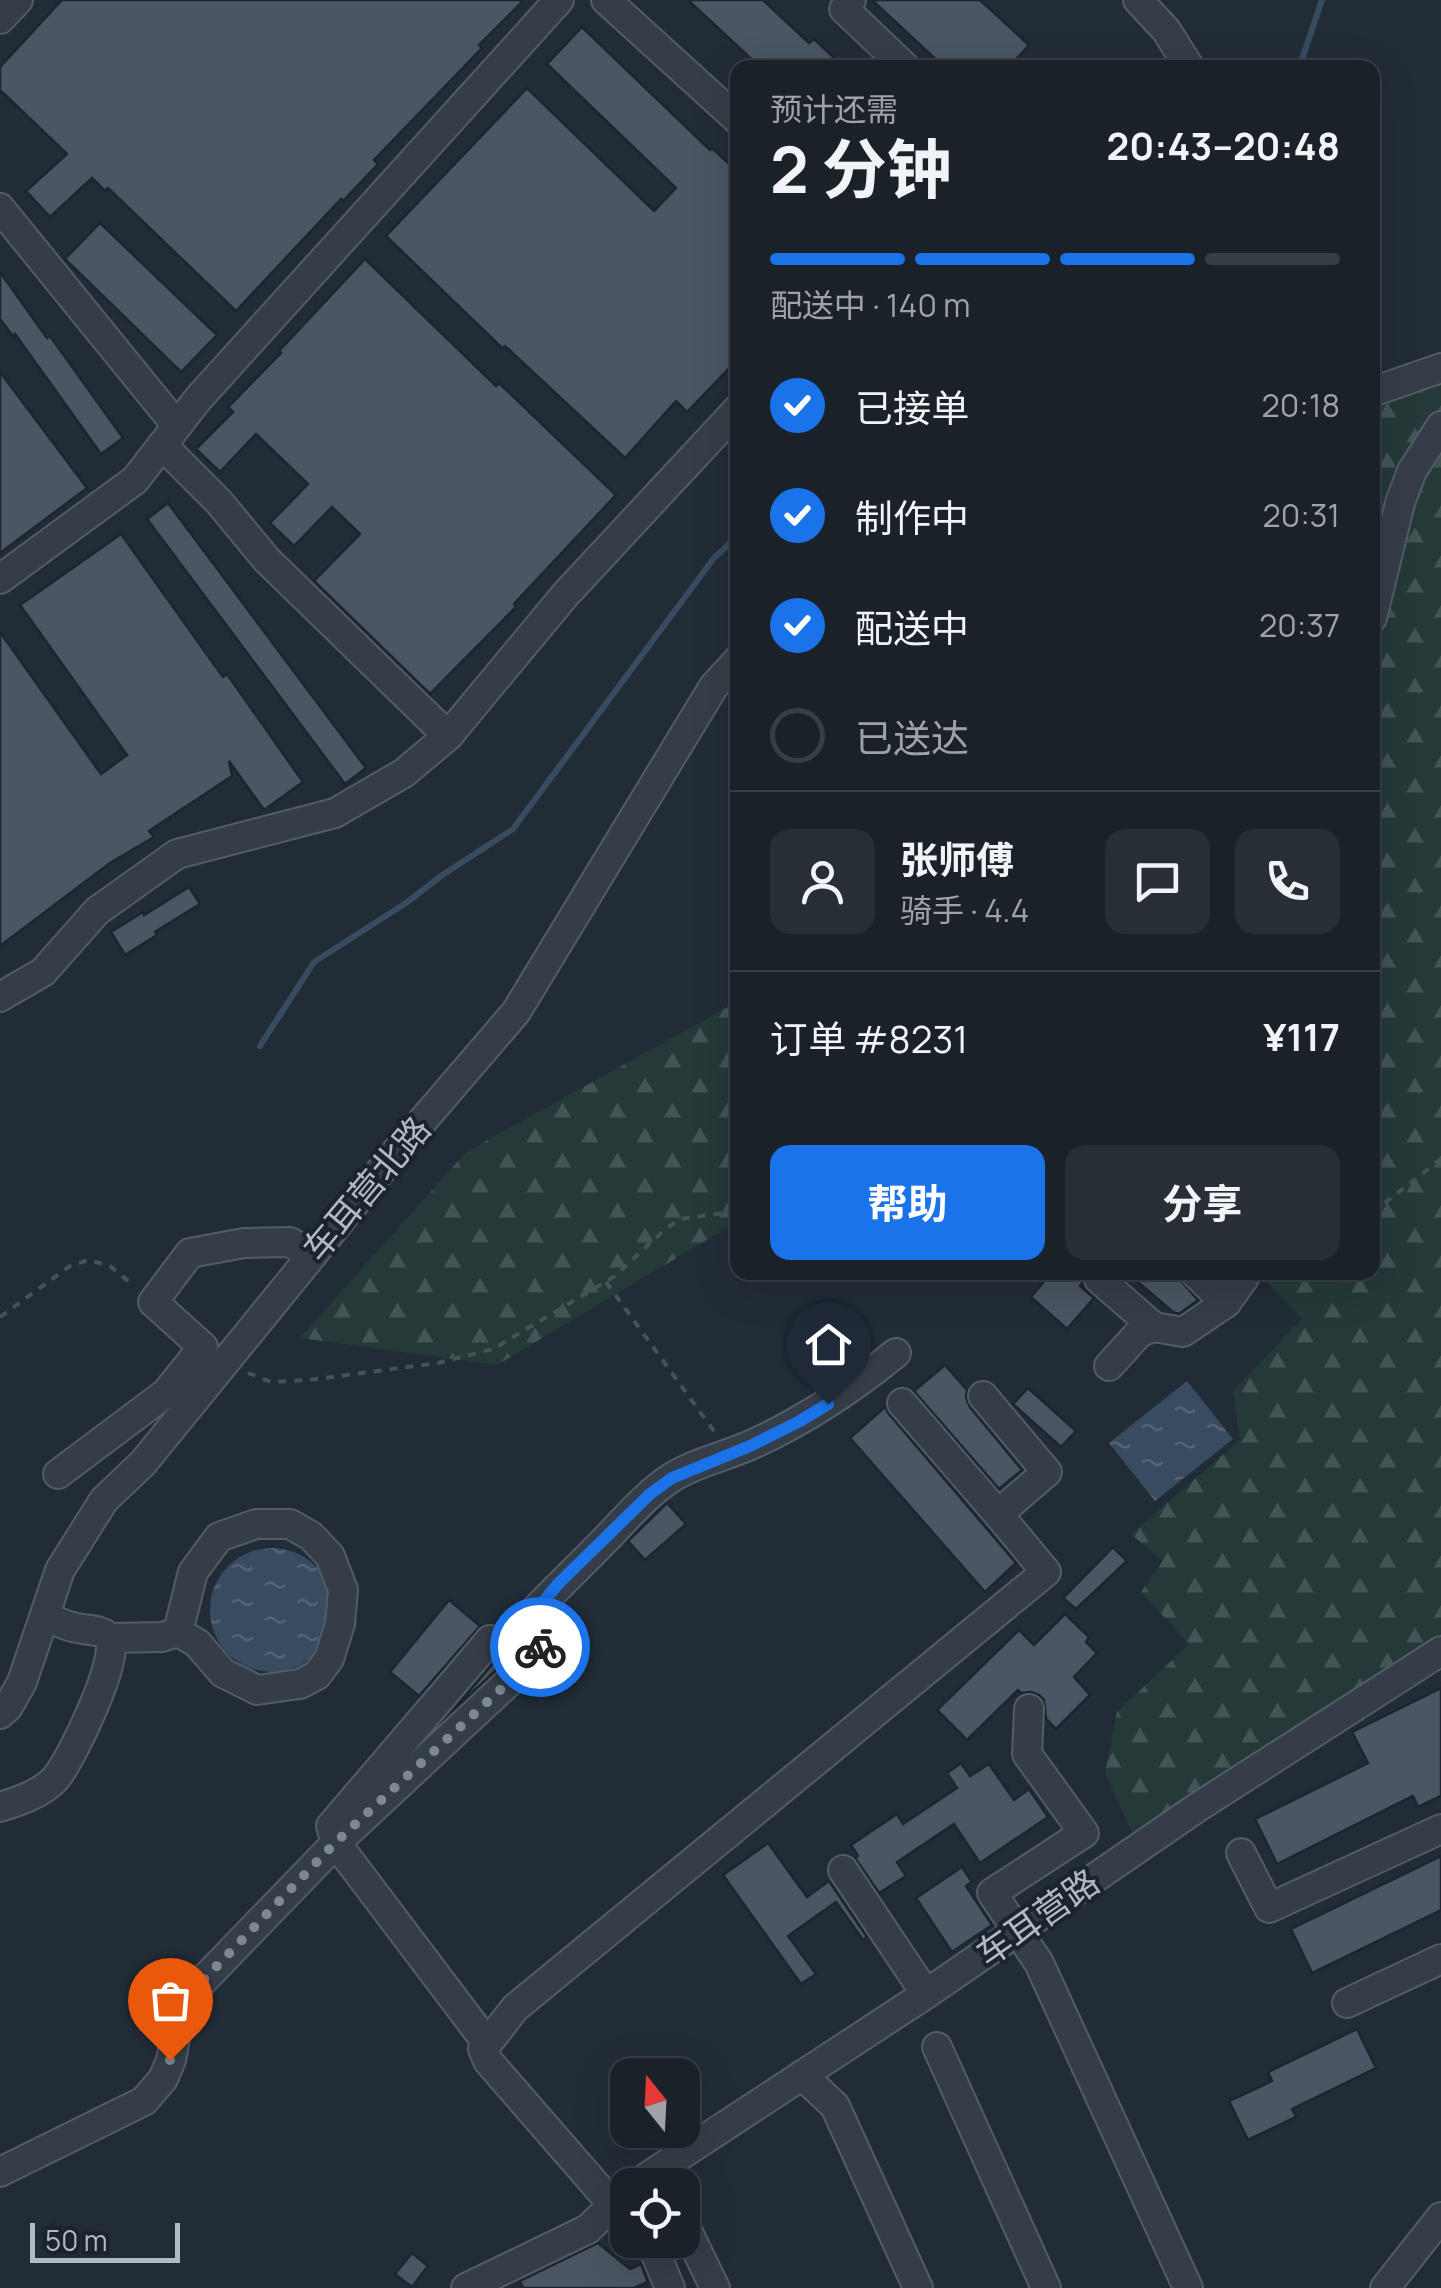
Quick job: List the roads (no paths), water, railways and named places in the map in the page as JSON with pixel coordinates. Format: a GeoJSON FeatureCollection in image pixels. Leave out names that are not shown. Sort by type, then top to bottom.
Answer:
{"type":"FeatureCollection","features":[{"type":"Feature","properties":{"kind":"street"},"geometry":{"type":"LineString","coordinates":[[0,19],[18,0]]}},
{"type":"Feature","properties":{"kind":"street"},"geometry":{"type":"LineString","coordinates":[[0,579],[135,480],[198,399],[559,0]]}},
{"type":"Feature","properties":{"kind":"street"},"geometry":{"type":"LineString","coordinates":[[606,0],[730,113]]}},
{"type":"Feature","properties":{"kind":"street"},"geometry":{"type":"LineString","coordinates":[[851,0],[844,9],[898,60]]}},
{"type":"Feature","properties":{"kind":"street"},"geometry":{"type":"LineString","coordinates":[[1138,0],[1166,30],[1185,60]]}},
{"type":"Feature","properties":{"kind":"street"},"geometry":{"type":"LineString","coordinates":[[0,208],[266,560],[448,736]]}},
{"type":"Feature","properties":{"kind":"street"},"geometry":{"type":"LineString","coordinates":[[1380,389],[1441,368]]}},
{"type":"Feature","properties":{"kind":"street"},"geometry":{"type":"LineString","coordinates":[[0,998],[42,972],[96,912],[178,854],[334,813],[404,774],[448,736],[566,595],[730,417]]}},
{"type":"Feature","properties":{"kind":"street"},"geometry":{"type":"LineString","coordinates":[[1380,585],[1412,471],[1441,426]]}},
{"type":"Feature","properties":{"kind":"street","name":"车耳营北路"},"geometry":{"type":"LineString","coordinates":[[0,1714],[22,1682],[60,1570],[104,1500],[143,1462],[311,1254],[516,1012],[714,686],[730,669]]}},
{"type":"Feature","properties":{"kind":"street"},"geometry":{"type":"LineString","coordinates":[[58,1474],[166,1393],[203,1348],[153,1302],[190,1253],[244,1244],[290,1242],[311,1254]]}},
{"type":"Feature","properties":{"kind":"street"},"geometry":{"type":"LineString","coordinates":[[1098,1280],[1154,1327]]}},
{"type":"Feature","properties":{"kind":"street"},"geometry":{"type":"LineString","coordinates":[[1203,1280],[1226,1302]]}},
{"type":"Feature","properties":{"kind":"street"},"geometry":{"type":"LineString","coordinates":[[1109,1366],[1140,1332],[1154,1327],[1183,1332],[1226,1302],[1242,1280]]}},
{"type":"Feature","properties":{"kind":"street"},"geometry":{"type":"LineString","coordinates":[[0,2172],[144,2101],[163,2078],[189,1995],[336,1842],[526,1666],[541,1646],[530,1628],[530,1618],[558,1584],[650,1494],[672,1478],[800,1421],[896,1353]]}},
{"type":"Feature","properties":{"kind":"street"},"geometry":{"type":"LineString","coordinates":[[983,1396],[1047,1472],[998,1514]]}},
{"type":"Feature","properties":{"kind":"street"},"geometry":{"type":"LineString","coordinates":[[610,2188],[488,2061],[484,2049],[487,2043],[515,2008],[1046,1572],[902,1403]]}},
{"type":"Feature","properties":{"kind":"street"},"geometry":{"type":"LineString","coordinates":[[109,1638],[178,1632],[196,1643],[224,1673],[256,1690],[300,1684],[317,1675],[329,1660],[340,1624],[343,1590],[330,1556],[312,1536],[290,1524],[256,1524],[219,1537],[193,1572],[178,1632]]}},
{"type":"Feature","properties":{"kind":"street"},"geometry":{"type":"LineString","coordinates":[[0,1806],[34,1794],[54,1780],[97,1702],[113,1647],[100,1632],[74,1628],[44,1616]]}},
{"type":"Feature","properties":{"kind":"street"},"geometry":{"type":"LineString","coordinates":[[487,2043],[336,1842],[331,1826],[490,1640]]}},
{"type":"Feature","properties":{"kind":"street","name":"车耳营路"},"geometry":{"type":"LineString","coordinates":[[661,2168],[926,1994],[1198,1807],[1441,1650]]}},
{"type":"Feature","properties":{"kind":"street"},"geometry":{"type":"LineString","coordinates":[[1029,1709],[1027,1754],[1084,1833],[992,1894],[1039,1963],[1188,2288]]}},
{"type":"Feature","properties":{"kind":"street"},"geometry":{"type":"LineString","coordinates":[[1241,1854],[1269,1908],[1441,1829]]}},
{"type":"Feature","properties":{"kind":"street"},"geometry":{"type":"LineString","coordinates":[[844,1870],[926,1994]]}},
{"type":"Feature","properties":{"kind":"street"},"geometry":{"type":"LineString","coordinates":[[1347,2003],[1441,1959]]}},
{"type":"Feature","properties":{"kind":"street"},"geometry":{"type":"LineString","coordinates":[[938,2047],[1046,2288]]}},
{"type":"Feature","properties":{"kind":"street"},"geometry":{"type":"LineString","coordinates":[[802,2075],[835,2106],[918,2288]]}},
{"type":"Feature","properties":{"kind":"street"},"geometry":{"type":"LineString","coordinates":[[466,2288],[588,2229],[610,2212]]}},
{"type":"Feature","properties":{"kind":"street"},"geometry":{"type":"LineString","coordinates":[[1385,2288],[1441,2217]]}},
{"type":"Feature","properties":{"kind":"street"},"geometry":{"type":"LineString","coordinates":[[700,2257],[715,2288]]}},
{"type":"Feature","properties":{"kind":"street"},"geometry":{"type":"LineString","coordinates":[[658,2258],[670,2288]]}},
{"type":"Feature","properties":{"kind":"water"},"geometry":{"type":"Polygon","coordinates":[[[1187,1381],[1233,1439],[1155,1501],[1109,1443],[1187,1381]]]}},
{"type":"Feature","properties":{"kind":"water"},"geometry":{"type":"Polygon","coordinates":[[[272,1548],[296,1552],[316,1566],[330,1586],[334,1610],[330,1634],[316,1654],[296,1668],[272,1672],[248,1668],[228,1654],[214,1634],[210,1610],[214,1586],[228,1566],[248,1552],[272,1548]]]}},
{"type":"Feature","properties":{"kind":"waterway"},"geometry":{"type":"LineString","coordinates":[[1302,60],[1322,0]]}},
{"type":"Feature","properties":{"kind":"waterway"},"geometry":{"type":"LineString","coordinates":[[260,1046],[314,962],[513,829],[714,558],[730,543]]}}]}
